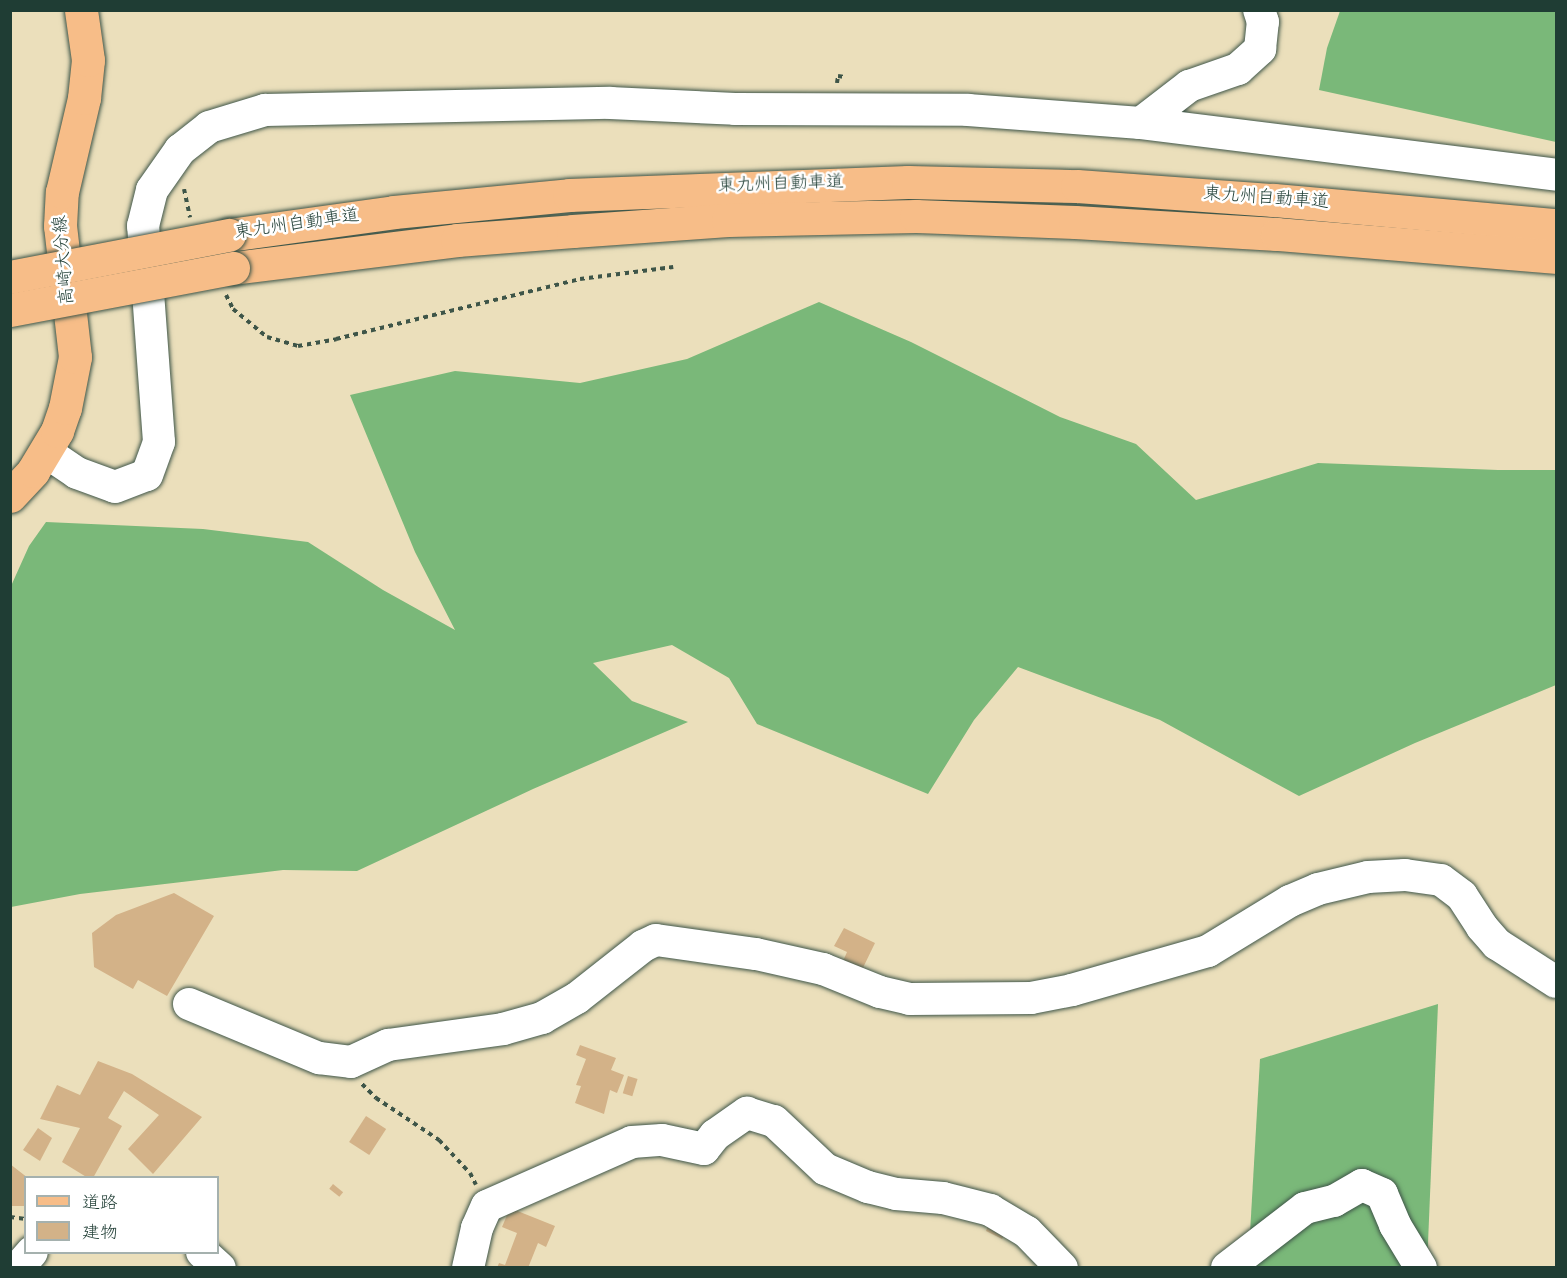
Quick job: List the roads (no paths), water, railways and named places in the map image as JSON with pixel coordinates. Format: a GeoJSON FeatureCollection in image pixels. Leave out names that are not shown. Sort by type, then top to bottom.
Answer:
{"type":"FeatureCollection","features":[{"type":"Feature","properties":{"kind":"main road","name":"高崎大分線"},"geometry":{"type":"LineString","coordinates":[[10,496],[28,478],[46,452],[65,408],[75,357],[60,226],[62,192],[84,98],[88,60],[81,10]]}},
{"type":"Feature","properties":{"kind":"main road","name":"東九州自動車道"},"geometry":{"type":"LineString","coordinates":[[10,277],[229,235],[394,212],[569,195],[908,182],[1135,190],[1557,225]]}},
{"type":"Feature","properties":{"kind":"main road","name":"東九州自動車道"},"geometry":{"type":"LineString","coordinates":[[10,310],[228,278],[457,240],[728,220],[916,216],[1075,222],[1277,234],[1557,257]]}},
{"type":"Feature","properties":{"kind":"street"},"geometry":{"type":"LineString","coordinates":[[1141,123],[1189,86],[1238,69],[1260,49],[1263,22],[1260,10]]}},
{"type":"Feature","properties":{"kind":"street"},"geometry":{"type":"LineString","coordinates":[[46,452],[77,472],[115,487],[147,475],[159,442],[144,226],[152,190],[180,150],[209,127],[265,110],[610,103],[735,109],[968,110],[1141,123],[1557,175]]}},
{"type":"Feature","properties":{"kind":"street"},"geometry":{"type":"LineString","coordinates":[[189,1004],[319,1058],[351,1062],[388,1045],[503,1029],[542,1017],[577,998],[643,946],[656,939],[756,954],[823,969],[880,992],[910,999],[1030,998],[1093,984],[1208,951],[1290,901],[1318,889],[1368,877],[1405,875],[1441,880],[1462,896],[1482,927],[1497,944],[1557,982]]}},
{"type":"Feature","properties":{"kind":"street"},"geometry":{"type":"LineString","coordinates":[[468,1268],[477,1228],[486,1206],[632,1142],[662,1140],[704,1149],[715,1135],[747,1113],[774,1121],[825,1169],[868,1187],[896,1194],[943,1198],[990,1210],[1027,1233],[1062,1268]]}},
{"type":"Feature","properties":{"kind":"street"},"geometry":{"type":"LineString","coordinates":[[1227,1268],[1305,1208],[1334,1201],[1362,1185],[1382,1194],[1395,1225],[1421,1268]]}},
{"type":"Feature","properties":{"kind":"street"},"geometry":{"type":"LineString","coordinates":[[18,1268],[30,1254]]}},
{"type":"Feature","properties":{"kind":"street"},"geometry":{"type":"LineString","coordinates":[[204,1254],[220,1268]]}}]}
